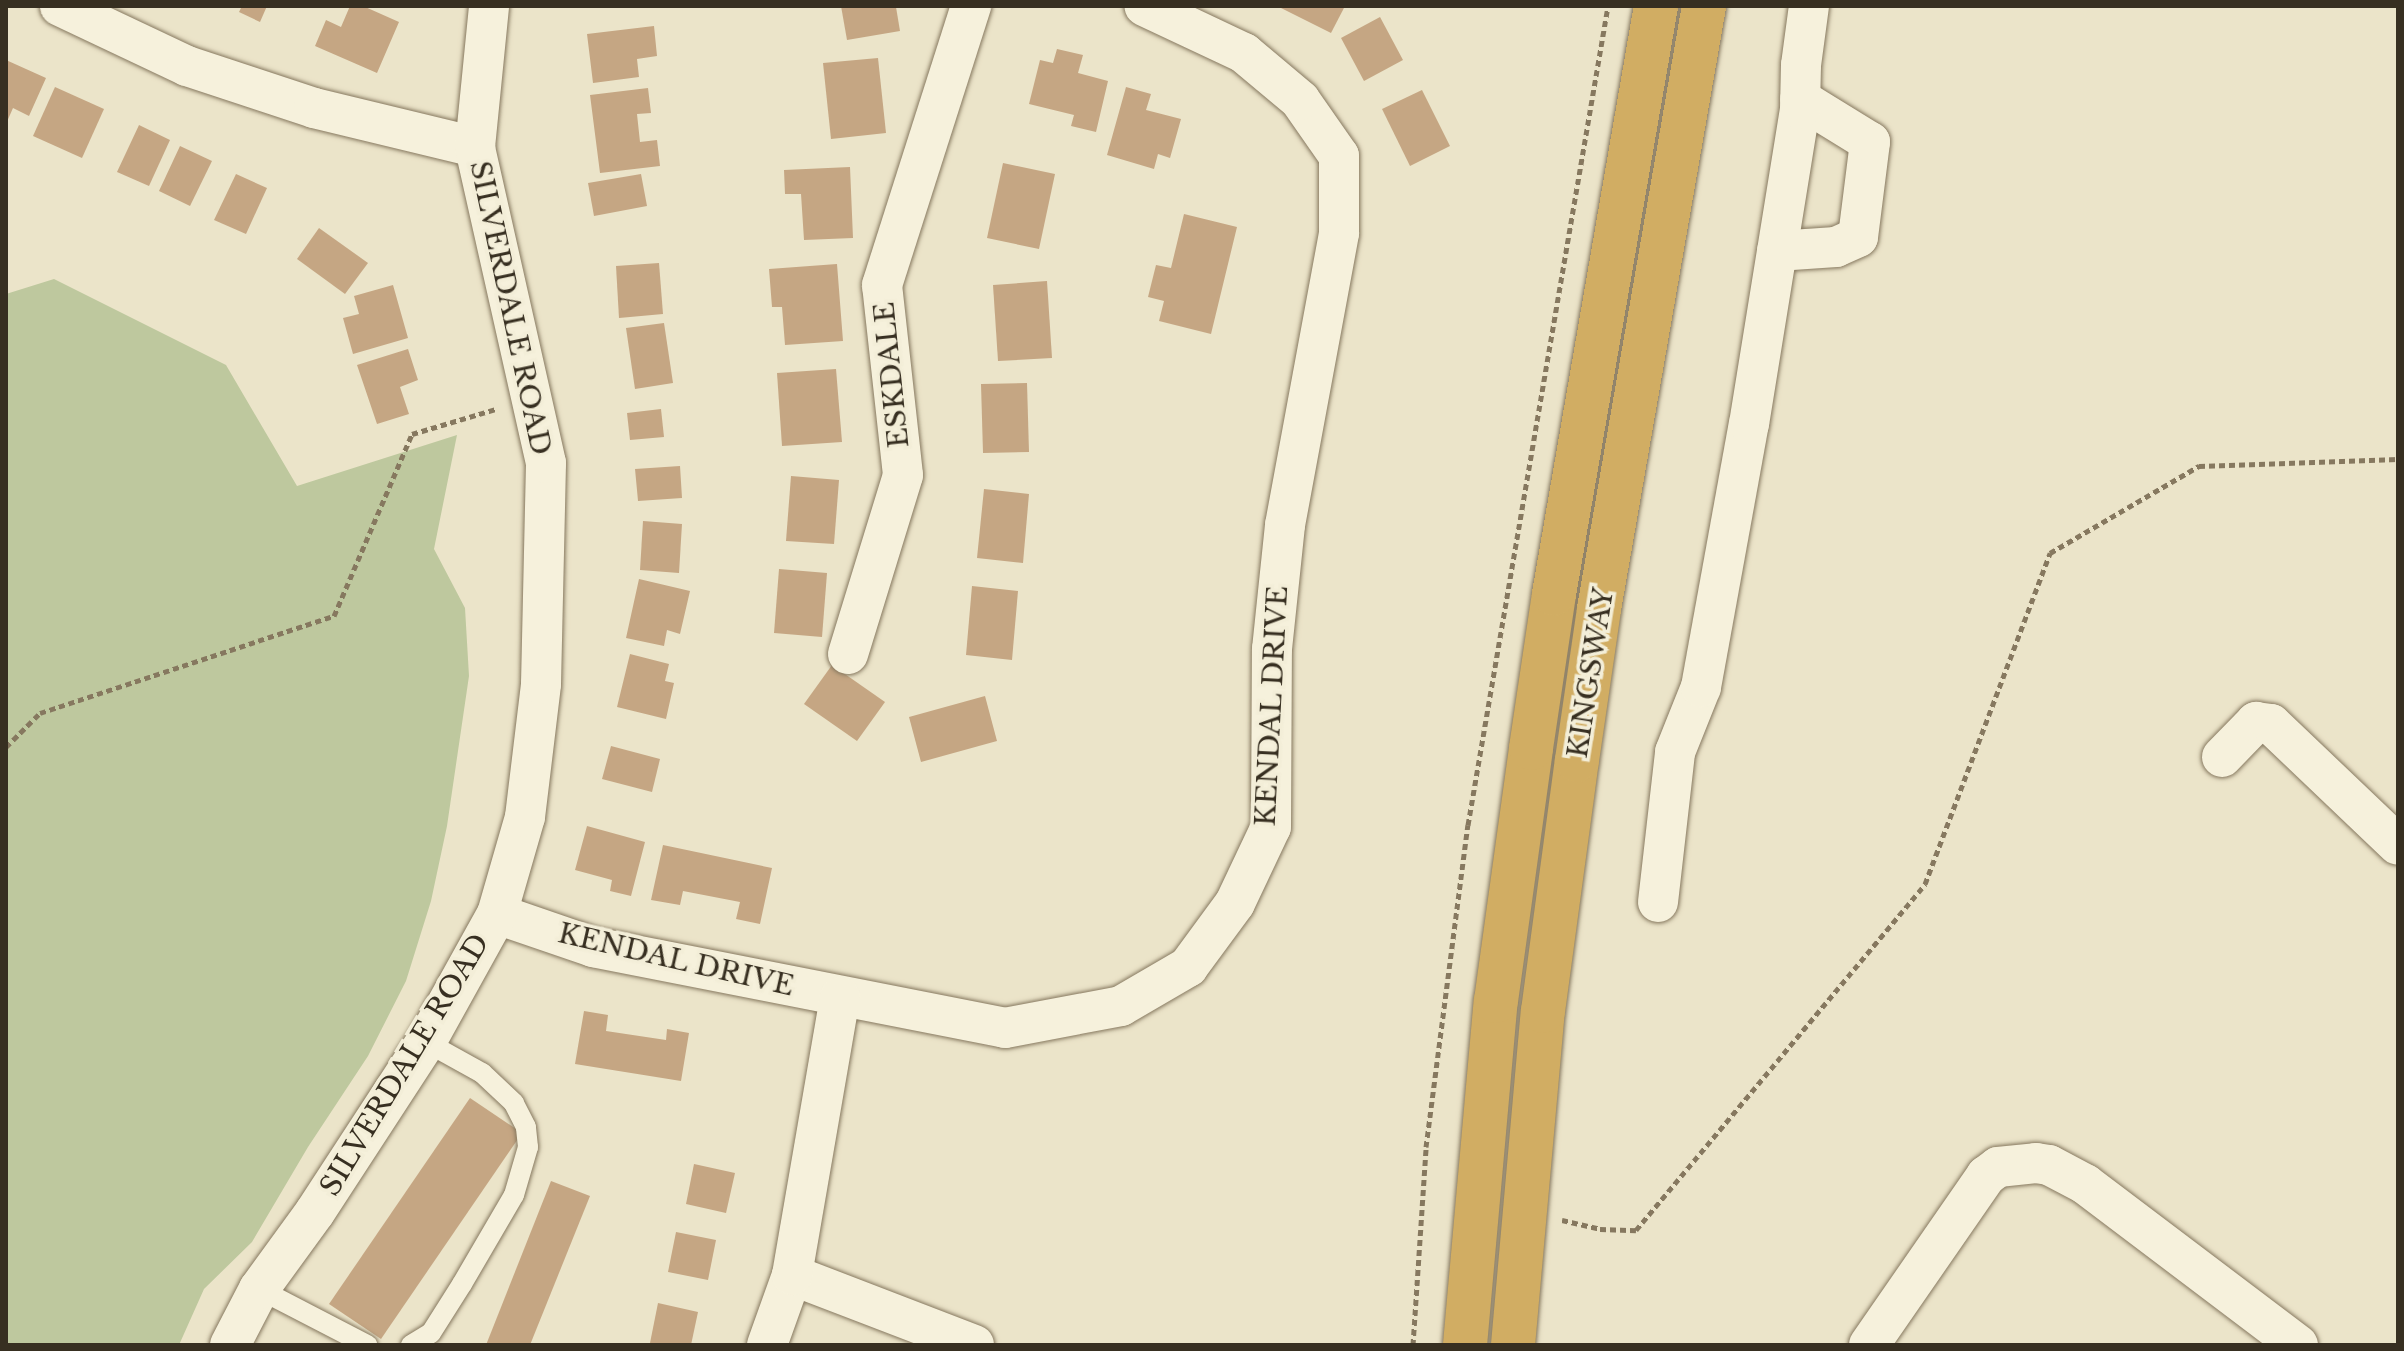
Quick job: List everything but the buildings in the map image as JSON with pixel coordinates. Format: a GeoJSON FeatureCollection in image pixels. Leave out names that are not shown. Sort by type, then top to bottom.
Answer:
{"type":"FeatureCollection","features":[{"type":"Feature","properties":{"kind":"highway","name":"KINGSWAY"},"geometry":{"type":"LineString","coordinates":[[1465,1345],[1496,1001],[1528,763],[1554,594],[1656,6]]}},
{"type":"Feature","properties":{"kind":"highway","name":"KINGSWAY"},"geometry":{"type":"LineString","coordinates":[[1513,1345],[1522,1211],[1543,1011],[1599,609],[1704,6]]}},
{"type":"Feature","properties":{"kind":"street"},"geometry":{"type":"LineString","coordinates":[[60,6],[201,70],[314,108],[475,147]]}},
{"type":"Feature","properties":{"kind":"street","name":"SILVERDALE ROAD"},"geometry":{"type":"LineString","coordinates":[[230,1345],[259,1289],[315,1212],[426,1042],[497,914],[525,817],[541,684],[546,463],[475,147],[489,6]]}},
{"type":"Feature","properties":{"kind":"street","name":"ESKDALE"},"geometry":{"type":"LineString","coordinates":[[848,654],[903,475],[882,285],[971,6]]}},
{"type":"Feature","properties":{"kind":"street","name":"KENDAL DRIVE"},"geometry":{"type":"LineString","coordinates":[[497,914],[593,947],[1005,1028],[1121,1006],[1188,967],[1235,903],[1271,827],[1272,649],[1285,525],[1339,233],[1339,156],[1300,100],[1244,53],[1144,6]]}},
{"type":"Feature","properties":{"kind":"street"},"geometry":{"type":"LineString","coordinates":[[1658,902],[1675,752],[1704,671],[1777,251],[1800,99],[1809,6]]}},
{"type":"Feature","properties":{"kind":"street"},"geometry":{"type":"LineString","coordinates":[[1777,251],[1836,247],[1858,237],[1870,142],[1800,99]]}},
{"type":"Feature","properties":{"kind":"street"},"geometry":{"type":"LineString","coordinates":[[2222,757],[2256,722],[2271,724],[2398,845]]}},
{"type":"Feature","properties":{"kind":"street"},"geometry":{"type":"LineString","coordinates":[[767,1345],[792,1275],[840,997]]}},
{"type":"Feature","properties":{"kind":"street"},"geometry":{"type":"LineString","coordinates":[[1869,1345],[1986,1176],[1998,1167],[2024,1163],[2049,1165],[2085,1184],[2298,1345]]}},
{"type":"Feature","properties":{"kind":"street"},"geometry":{"type":"LineString","coordinates":[[792,1275],[974,1345]]}},
{"type":"Feature","properties":{"kind":"lane"},"geometry":{"type":"LineString","coordinates":[[411,1345],[431,1333],[462,1284],[514,1195],[528,1147],[526,1127],[514,1103],[482,1073],[426,1042]]}},
{"type":"Feature","properties":{"kind":"lane"},"geometry":{"type":"LineString","coordinates":[[259,1289],[367,1345]]}},
{"type":"Feature","properties":{"kind":"path"},"geometry":{"type":"LineString","coordinates":[[6,747],[40,713],[334,616],[412,434],[531,399]]}},
{"type":"Feature","properties":{"kind":"path"},"geometry":{"type":"LineString","coordinates":[[1522,1211],[1600,1229],[1636,1230],[1925,884],[2050,553],[2199,466],[2398,459]]}},
{"type":"Feature","properties":{"kind":"green space"},"geometry":{"type":"Polygon","coordinates":[[[54,279],[226,365],[297,486],[457,435],[434,549],[465,608],[469,676],[447,826],[431,901],[406,981],[368,1056],[308,1147],[252,1242],[204,1289],[179,1345],[6,1345],[6,294],[54,279]]]}}]}
